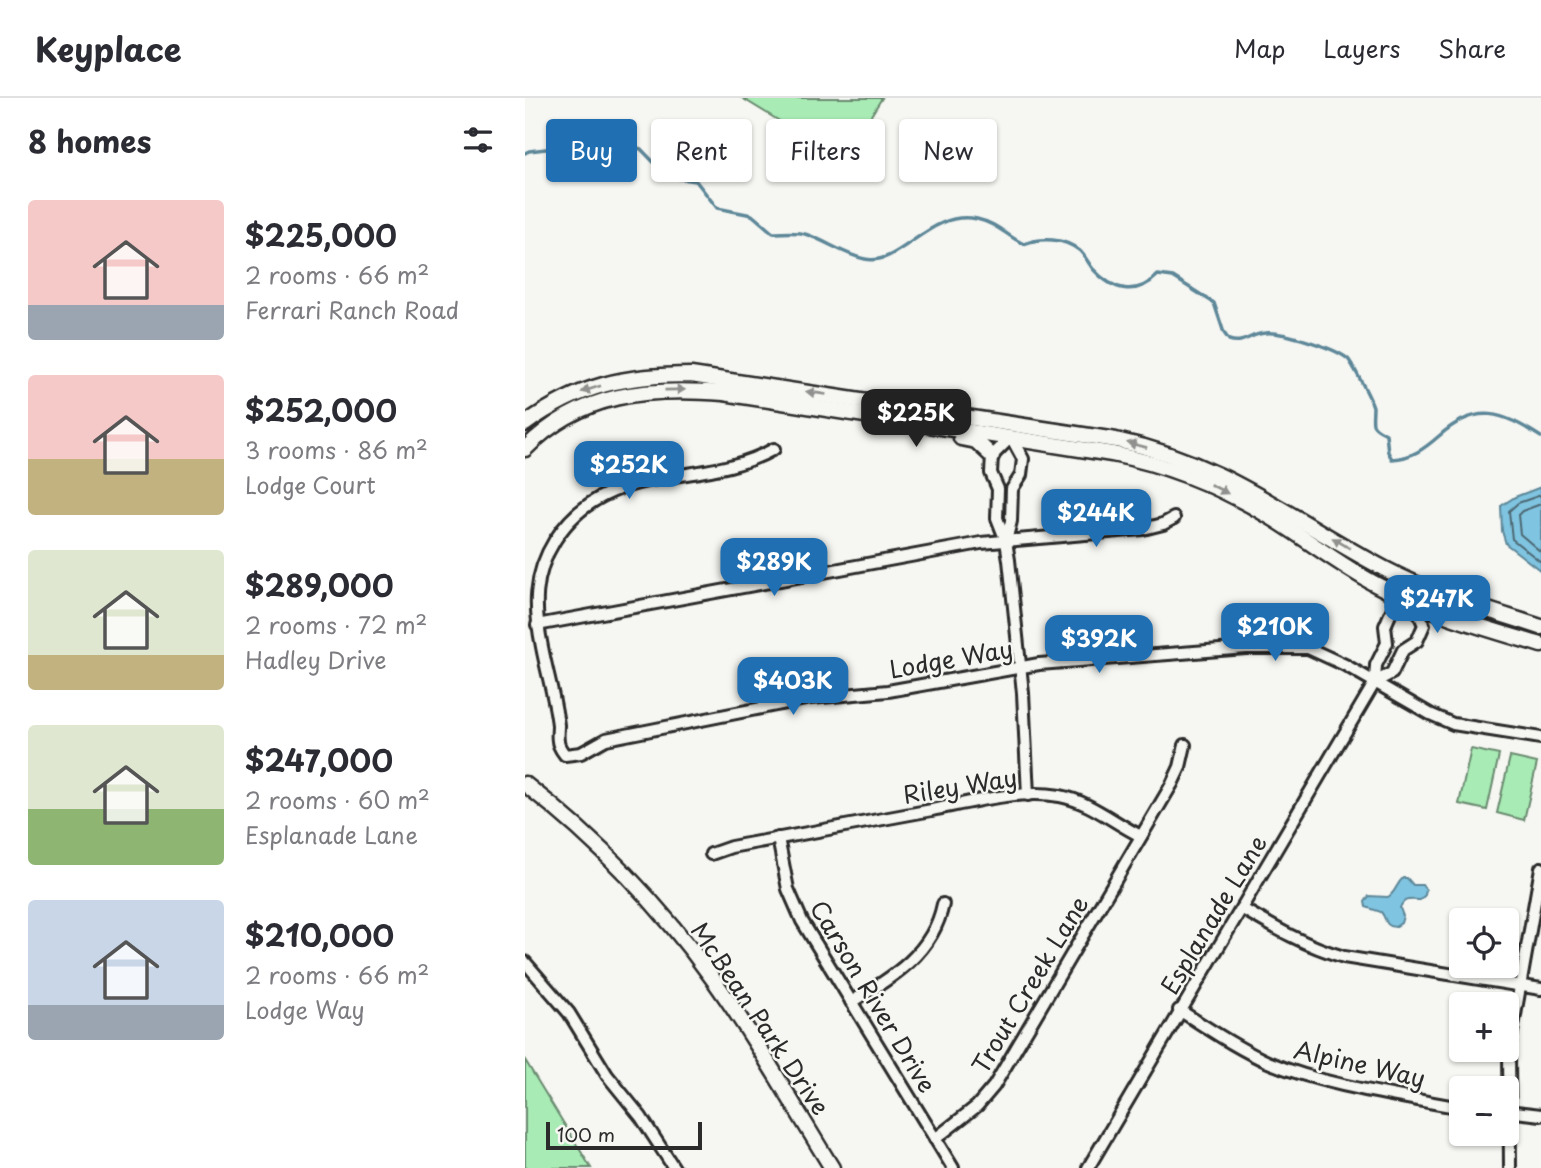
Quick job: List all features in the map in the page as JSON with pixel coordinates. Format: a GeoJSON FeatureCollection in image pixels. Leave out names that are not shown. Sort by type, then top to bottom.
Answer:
{"type":"FeatureCollection","features":[{"type":"Feature","properties":{"kind":"main road"},"geometry":{"type":"LineString","coordinates":[[525,424],[552,405],[584,390],[616,381],[658,375],[691,375],[1012,430],[1135,458],[1198,479],[1272,518],[1360,575],[1415,604],[1450,618],[1541,645]]}},
{"type":"Feature","properties":{"kind":"main road"},"geometry":{"type":"LineString","coordinates":[[525,449],[559,422],[589,405],[619,395],[690,390],[855,413],[1116,440],[1171,454],[1244,487],[1386,570],[1423,587],[1541,627]]}},
{"type":"Feature","properties":{"kind":"main road"},"geometry":{"type":"LineString","coordinates":[[855,413],[914,430],[976,441],[992,456]]}},
{"type":"Feature","properties":{"kind":"main road"},"geometry":{"type":"LineString","coordinates":[[1415,604],[1423,587]]}},
{"type":"Feature","properties":{"kind":"main road","name":"McBean Park Drive"},"geometry":{"type":"LineString","coordinates":[[525,784],[587,835],[664,916],[731,1006],[832,1168]]}},
{"type":"Feature","properties":{"kind":"street"},"geometry":{"type":"LineString","coordinates":[[1012,430],[992,456],[991,473],[998,489],[997,518],[1006,541],[1021,667],[1028,795]]}},
{"type":"Feature","properties":{"kind":"street"},"geometry":{"type":"LineString","coordinates":[[1006,541],[1011,520],[1011,489],[1021,475],[1023,459],[1012,430]]}},
{"type":"Feature","properties":{"kind":"street"},"geometry":{"type":"LineString","coordinates":[[773,449],[757,458],[734,465],[624,486],[590,501],[564,527],[548,552],[536,585],[537,625],[981,543],[1143,529],[1163,524],[1174,517]]}},
{"type":"Feature","properties":{"kind":"street"},"geometry":{"type":"LineString","coordinates":[[998,489],[1011,489]]}},
{"type":"Feature","properties":{"kind":"street","name":"Esplanade Lane"},"geometry":{"type":"LineString","coordinates":[[1087,1168],[1375,682],[1376,665],[1387,643],[1385,626],[1392,610],[1415,604],[1424,625],[1417,641],[1403,650],[1392,673],[1375,682]]}},
{"type":"Feature","properties":{"kind":"street","name":"Lodge Way"},"geometry":{"type":"LineString","coordinates":[[537,625],[558,726],[558,744],[565,755],[581,753],[606,739],[810,698],[888,691],[1021,667],[1245,648],[1308,648],[1345,665],[1430,714],[1453,724],[1541,738]]}},
{"type":"Feature","properties":{"kind":"street"},"geometry":{"type":"LineString","coordinates":[[1387,643],[1403,650]]}},
{"type":"Feature","properties":{"kind":"street","name":"Trout Creek Lane"},"geometry":{"type":"LineString","coordinates":[[935,1139],[977,1107],[994,1086],[1180,767],[1185,745]]}},
{"type":"Feature","properties":{"kind":"street","name":"Riley Way"},"geometry":{"type":"LineString","coordinates":[[711,854],[731,847],[778,838],[980,801],[1028,795],[1074,799],[1141,836]]}},
{"type":"Feature","properties":{"kind":"street","name":"Carson River Drive"},"geometry":{"type":"LineString","coordinates":[[778,838],[788,889],[801,921],[953,1168]]}},
{"type":"Feature","properties":{"kind":"street"},"geometry":{"type":"LineString","coordinates":[[1509,1076],[1509,1049],[1518,986],[1541,868]]}},
{"type":"Feature","properties":{"kind":"street"},"geometry":{"type":"LineString","coordinates":[[851,1002],[897,974],[912,960],[930,939],[940,921],[943,904]]}},
{"type":"Feature","properties":{"kind":"street"},"geometry":{"type":"LineString","coordinates":[[1241,908],[1293,939],[1334,954],[1541,989]]}},
{"type":"Feature","properties":{"kind":"street"},"geometry":{"type":"LineString","coordinates":[[525,962],[569,1013],[607,1075],[641,1117],[674,1168]]}},
{"type":"Feature","properties":{"kind":"street","name":"Alpine Way"},"geometry":{"type":"LineString","coordinates":[[1179,1010],[1231,1043],[1280,1066],[1316,1078],[1449,1106]]}},
{"type":"Feature","properties":{"kind":"street"},"geometry":{"type":"LineString","coordinates":[[1519,1112],[1541,1115]]}},
{"type":"Feature","properties":{"kind":"street"},"geometry":{"type":"LineString","coordinates":[[1509,1146],[1510,1168]]}},
{"type":"Feature","properties":{"kind":"green space"},"geometry":{"type":"Polygon","coordinates":[[[742,98],[882,98],[869,119],[776,119],[742,98]]]}},
{"type":"Feature","properties":{"kind":"green space"},"geometry":{"type":"Polygon","coordinates":[[[1471,749],[1499,755],[1487,810],[1459,804],[1471,749]]]}},
{"type":"Feature","properties":{"kind":"green space"},"geometry":{"type":"Polygon","coordinates":[[[1510,757],[1537,763],[1524,820],[1497,813],[1510,757]]]}},
{"type":"Feature","properties":{"kind":"green space"},"geometry":{"type":"Polygon","coordinates":[[[525,1060],[591,1168],[525,1168],[525,1060]]]}},
{"type":"Feature","properties":{"kind":"water"},"geometry":{"type":"Polygon","coordinates":[[[1541,487],[1541,571],[1506,544],[1502,531],[1501,506],[1515,497],[1541,487]]]}},
{"type":"Feature","properties":{"kind":"water"},"geometry":{"type":"Polygon","coordinates":[[[1403,878],[1407,878],[1413,885],[1422,885],[1426,890],[1420,900],[1404,902],[1400,908],[1403,916],[1401,923],[1395,927],[1387,924],[1381,912],[1366,907],[1365,902],[1369,896],[1388,897],[1403,878]]]}},
{"type":"Feature","properties":{"kind":"waterway"},"geometry":{"type":"LineString","coordinates":[[525,153],[613,141],[641,149],[668,177],[696,181],[717,208],[752,215],[773,233],[805,234],[865,259],[891,255],[930,229],[960,218],[977,219],[991,224],[1024,244],[1038,240],[1067,243],[1080,251],[1101,276],[1117,286],[1133,289],[1150,282],[1158,275],[1173,277],[1214,303],[1229,340],[1239,341],[1255,335],[1273,333],[1321,345],[1348,359],[1372,403],[1373,424],[1386,434],[1388,452],[1392,459],[1417,452],[1453,425],[1478,415],[1502,417],[1541,437]]}}]}
